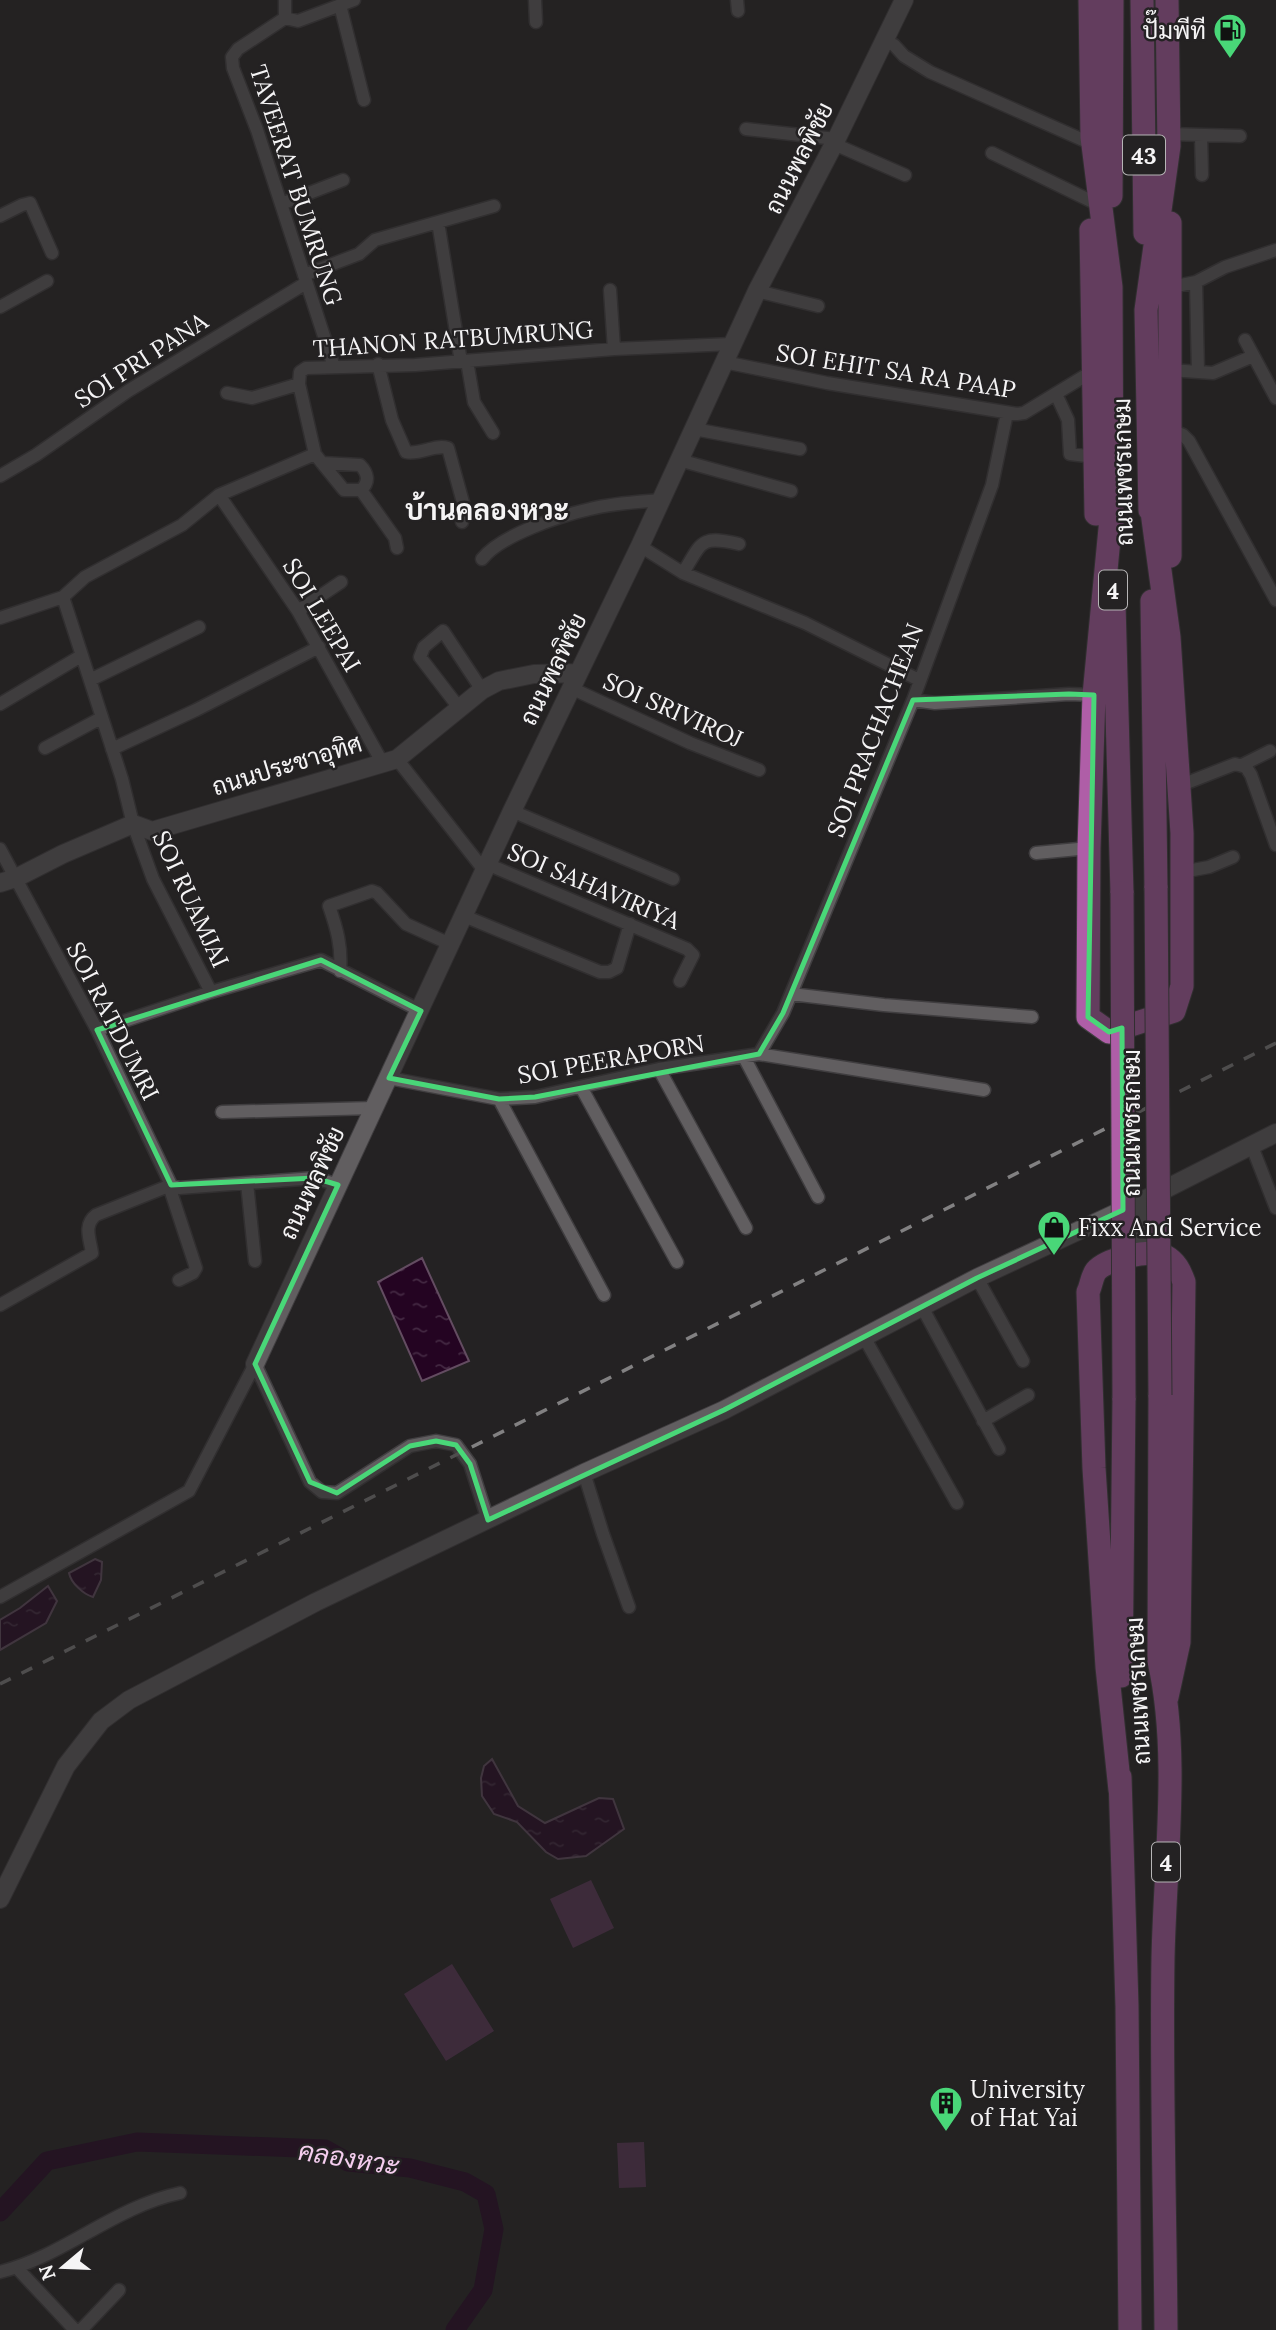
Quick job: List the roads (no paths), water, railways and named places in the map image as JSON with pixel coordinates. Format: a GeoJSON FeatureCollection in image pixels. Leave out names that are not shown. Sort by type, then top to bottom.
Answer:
{"type":"FeatureCollection","features":[{"type":"Feature","properties":{"kind":"highway","name":"ถนนเพชรเกษม"},"geometry":{"type":"LineString","coordinates":[[1090,0],[1092,140],[1111,287],[1111,518],[1122,892],[1124,1398],[1120,1790],[1127,2006],[1130,2330]]}},
{"type":"Feature","properties":{"kind":"highway","name":"43"},"geometry":{"type":"LineString","coordinates":[[1111,287],[1112,0]]}},
{"type":"Feature","properties":{"kind":"highway","name":"43"},"geometry":{"type":"LineString","coordinates":[[1142,0],[1146,310]]}},
{"type":"Feature","properties":{"kind":"highway","name":"ถนนเพชรเกษม"},"geometry":{"type":"LineString","coordinates":[[1166,2330],[1163,1960],[1170,1748],[1167,1697],[1159,1661],[1156,888],[1146,310],[1169,140],[1167,0]]}},
{"type":"Feature","properties":{"kind":"highway"},"geometry":{"type":"LineString","coordinates":[[1092,140],[1094,457],[1099,629]]}},
{"type":"Feature","properties":{"kind":"highway"},"geometry":{"type":"LineString","coordinates":[[1169,140],[1169,637]]}},
{"type":"Feature","properties":{"kind":"highway"},"geometry":{"type":"LineString","coordinates":[[1111,518],[1094,695],[1089,848],[1088,1017],[1109,1032],[1174,1011],[1182,986],[1179,786],[1169,637],[1150,497]]}},
{"type":"Feature","properties":{"kind":"highway"},"geometry":{"type":"LineString","coordinates":[[1120,1790],[1106,1655],[1094,1468],[1088,1292],[1096,1271],[1109,1262],[1138,1254],[1163,1254],[1177,1265],[1184,1282],[1179,1642],[1167,1697]]}},
{"type":"Feature","properties":{"kind":"street"},"geometry":{"type":"LineString","coordinates":[[285,0],[285,18],[298,20],[354,0]]}},
{"type":"Feature","properties":{"kind":"street"},"geometry":{"type":"LineString","coordinates":[[535,0],[536,22]]}},
{"type":"Feature","properties":{"kind":"street","name":"ถนนพลพิชัย"},"geometry":{"type":"LineString","coordinates":[[255,1364],[757,291],[904,0]]}},
{"type":"Feature","properties":{"kind":"street"},"geometry":{"type":"LineString","coordinates":[[340,5],[363,100]]}},
{"type":"Feature","properties":{"kind":"street","name":"TAVEERAT BUMRUNG"},"geometry":{"type":"LineString","coordinates":[[285,18],[238,49],[232,57],[233,68],[257,130],[334,367]]}},
{"type":"Feature","properties":{"kind":"street"},"geometry":{"type":"LineString","coordinates":[[884,41],[894,45],[930,72],[1092,140]]}},
{"type":"Feature","properties":{"kind":"street"},"geometry":{"type":"LineString","coordinates":[[746,128],[835,141],[905,175]]}},
{"type":"Feature","properties":{"kind":"street"},"geometry":{"type":"LineString","coordinates":[[1169,140],[1201,136],[1240,136]]}},
{"type":"Feature","properties":{"kind":"street"},"geometry":{"type":"LineString","coordinates":[[1201,136],[1202,175]]}},
{"type":"Feature","properties":{"kind":"street"},"geometry":{"type":"LineString","coordinates":[[992,153],[1091,201]]}},
{"type":"Feature","properties":{"kind":"street"},"geometry":{"type":"LineString","coordinates":[[281,204],[343,180]]}},
{"type":"Feature","properties":{"kind":"street"},"geometry":{"type":"LineString","coordinates":[[0,216],[30,203],[52,253]]}},
{"type":"Feature","properties":{"kind":"street","name":"SOI PRI PANA"},"geometry":{"type":"LineString","coordinates":[[0,476],[305,279],[359,254],[375,240],[494,206]]}},
{"type":"Feature","properties":{"kind":"street"},"geometry":{"type":"LineString","coordinates":[[438,222],[474,402],[493,433]]}},
{"type":"Feature","properties":{"kind":"street"},"geometry":{"type":"LineString","coordinates":[[1171,287],[1196,282],[1225,267],[1276,250]]}},
{"type":"Feature","properties":{"kind":"street"},"geometry":{"type":"LineString","coordinates":[[0,307],[47,281]]}},
{"type":"Feature","properties":{"kind":"street"},"geometry":{"type":"LineString","coordinates":[[1196,282],[1198,372]]}},
{"type":"Feature","properties":{"kind":"street"},"geometry":{"type":"LineString","coordinates":[[610,290],[614,349]]}},
{"type":"Feature","properties":{"kind":"street"},"geometry":{"type":"LineString","coordinates":[[757,291],[818,306]]}},
{"type":"Feature","properties":{"kind":"street"},"geometry":{"type":"LineString","coordinates":[[1245,340],[1276,398]]}},
{"type":"Feature","properties":{"kind":"street","name":"THANON RATBUMRUNG"},"geometry":{"type":"LineString","coordinates":[[318,458],[299,384],[300,372],[306,368],[732,344]]}},
{"type":"Feature","properties":{"kind":"street"},"geometry":{"type":"LineString","coordinates":[[1170,370],[1213,373],[1253,356]]}},
{"type":"Feature","properties":{"kind":"street","name":"SOI EHIT SA RA PAAP"},"geometry":{"type":"LineString","coordinates":[[724,362],[827,383],[1007,413],[1024,413],[1093,370]]}},
{"type":"Feature","properties":{"kind":"street"},"geometry":{"type":"LineString","coordinates":[[378,364],[392,419],[406,452],[442,446],[448,448],[464,506],[462,522]]}},
{"type":"Feature","properties":{"kind":"street"},"geometry":{"type":"LineString","coordinates":[[228,393],[252,398],[299,384]]}},
{"type":"Feature","properties":{"kind":"street"},"geometry":{"type":"LineString","coordinates":[[1055,394],[1068,420],[1070,454],[1094,457]]}},
{"type":"Feature","properties":{"kind":"street","name":"SOI PRACHACHEAN"},"geometry":{"type":"LineString","coordinates":[[759,1054],[783,1013],[913,700],[992,485],[1007,413]]}},
{"type":"Feature","properties":{"kind":"street"},"geometry":{"type":"LineString","coordinates":[[694,429],[800,449]]}},
{"type":"Feature","properties":{"kind":"street"},"geometry":{"type":"LineString","coordinates":[[1171,430],[1184,435],[1189,441],[1276,600]]}},
{"type":"Feature","properties":{"kind":"street"},"geometry":{"type":"LineString","coordinates":[[0,618],[62,597],[85,578],[182,525],[219,495],[318,458],[360,465],[368,477],[366,485],[361,489],[344,490],[318,458]]}},
{"type":"Feature","properties":{"kind":"street"},"geometry":{"type":"LineString","coordinates":[[679,460],[790,491]]}},
{"type":"Feature","properties":{"kind":"street"},"geometry":{"type":"LineString","coordinates":[[361,489],[395,538],[397,548]]}},
{"type":"Feature","properties":{"kind":"street","name":"SOI LEEPAI"},"geometry":{"type":"LineString","coordinates":[[219,495],[298,611],[389,760],[486,867]]}},
{"type":"Feature","properties":{"kind":"street"},"geometry":{"type":"LineString","coordinates":[[482,559],[503,540],[589,509],[661,500]]}},
{"type":"Feature","properties":{"kind":"street"},"geometry":{"type":"LineString","coordinates":[[683,573],[701,544],[708,540],[715,538],[739,544]]}},
{"type":"Feature","properties":{"kind":"street"},"geometry":{"type":"LineString","coordinates":[[640,546],[683,573],[805,623],[919,680]]}},
{"type":"Feature","properties":{"kind":"street"},"geometry":{"type":"LineString","coordinates":[[298,611],[341,582]]}},
{"type":"Feature","properties":{"kind":"street","name":"SOI RUAMJAI"},"geometry":{"type":"LineString","coordinates":[[62,597],[113,749],[133,824],[153,879],[211,992]]}},
{"type":"Feature","properties":{"kind":"street"},"geometry":{"type":"LineString","coordinates":[[90,680],[199,627]]}},
{"type":"Feature","properties":{"kind":"street"},"geometry":{"type":"LineString","coordinates":[[460,709],[420,657],[424,646],[443,631],[482,690]]}},
{"type":"Feature","properties":{"kind":"street"},"geometry":{"type":"LineString","coordinates":[[113,749],[319,647]]}},
{"type":"Feature","properties":{"kind":"street"},"geometry":{"type":"LineString","coordinates":[[0,704],[81,656]]}},
{"type":"Feature","properties":{"kind":"street","name":"ถนนประชาอุทิศ"},"geometry":{"type":"LineString","coordinates":[[8,880],[133,824],[152,831],[389,760],[482,690],[499,681],[534,674],[574,680]]}},
{"type":"Feature","properties":{"kind":"street","name":"SOI SRIVIROJ"},"geometry":{"type":"LineString","coordinates":[[574,680],[690,743],[759,770]]}},
{"type":"Feature","properties":{"kind":"street"},"geometry":{"type":"LineString","coordinates":[[913,700],[935,703],[1069,694],[1094,695]]}},
{"type":"Feature","properties":{"kind":"street"},"geometry":{"type":"LineString","coordinates":[[45,748],[101,718]]}},
{"type":"Feature","properties":{"kind":"street"},"geometry":{"type":"LineString","coordinates":[[1179,786],[1228,766],[1242,765],[1270,751]]}},
{"type":"Feature","properties":{"kind":"street"},"geometry":{"type":"LineString","coordinates":[[1242,765],[1251,775],[1276,845]]}},
{"type":"Feature","properties":{"kind":"street"},"geometry":{"type":"LineString","coordinates":[[512,811],[673,879]]}},
{"type":"Feature","properties":{"kind":"street"},"geometry":{"type":"LineString","coordinates":[[1036,853],[1089,848]]}},
{"type":"Feature","properties":{"kind":"street","name":"SOI RATDUMRI"},"geometry":{"type":"LineString","coordinates":[[0,849],[8,880],[97,1030],[171,1185],[196,1268],[193,1273],[179,1280]]}},
{"type":"Feature","properties":{"kind":"street"},"geometry":{"type":"LineString","coordinates":[[1182,872],[1209,867],[1233,857]]}},
{"type":"Feature","properties":{"kind":"street","name":"SOI SAHAVIRIYA"},"geometry":{"type":"LineString","coordinates":[[486,867],[630,924],[692,952],[680,981]]}},
{"type":"Feature","properties":{"kind":"street"},"geometry":{"type":"LineString","coordinates":[[340,971],[338,932],[329,906],[372,891],[406,924],[450,944]]}},
{"type":"Feature","properties":{"kind":"street"},"geometry":{"type":"LineString","coordinates":[[464,916],[600,972],[617,968],[630,924]]}},
{"type":"Feature","properties":{"kind":"street"},"geometry":{"type":"LineString","coordinates":[[97,1030],[211,992],[321,960],[421,1011]]}},
{"type":"Feature","properties":{"kind":"street"},"geometry":{"type":"LineString","coordinates":[[791,994],[884,1005],[1032,1017]]}},
{"type":"Feature","properties":{"kind":"street"},"geometry":{"type":"LineString","coordinates":[[759,1054],[984,1090]]}},
{"type":"Feature","properties":{"kind":"street","name":"SOI PEERAPORN"},"geometry":{"type":"LineString","coordinates":[[389,1078],[499,1098],[535,1097],[659,1069],[759,1054]]}},
{"type":"Feature","properties":{"kind":"street"},"geometry":{"type":"LineString","coordinates":[[744,1057],[818,1197]]}},
{"type":"Feature","properties":{"kind":"street"},"geometry":{"type":"LineString","coordinates":[[659,1069],[746,1228]]}},
{"type":"Feature","properties":{"kind":"street"},"geometry":{"type":"LineString","coordinates":[[581,1087],[677,1262]]}},
{"type":"Feature","properties":{"kind":"street"},"geometry":{"type":"LineString","coordinates":[[499,1098],[583,1266],[604,1295]]}},
{"type":"Feature","properties":{"kind":"street"},"geometry":{"type":"LineString","coordinates":[[222,1112],[374,1108]]}},
{"type":"Feature","properties":{"kind":"street"},"geometry":{"type":"LineString","coordinates":[[0,1899],[66,1766],[101,1721],[129,1700],[304,1608],[584,1473],[724,1410],[977,1278],[1138,1203],[1276,1133]]}},
{"type":"Feature","properties":{"kind":"street"},"geometry":{"type":"LineString","coordinates":[[1251,1144],[1276,1208]]}},
{"type":"Feature","properties":{"kind":"street"},"geometry":{"type":"LineString","coordinates":[[0,1305],[92,1252],[88,1229],[91,1219],[96,1215],[171,1185],[179,1188],[316,1178],[338,1185]]}},
{"type":"Feature","properties":{"kind":"street"},"geometry":{"type":"LineString","coordinates":[[247,1183],[255,1261]]}},
{"type":"Feature","properties":{"kind":"street"},"geometry":{"type":"LineString","coordinates":[[1138,1203],[1138,1254]]}},
{"type":"Feature","properties":{"kind":"street"},"geometry":{"type":"LineString","coordinates":[[977,1278],[1023,1361]]}},
{"type":"Feature","properties":{"kind":"street"},"geometry":{"type":"LineString","coordinates":[[922,1307],[999,1449]]}},
{"type":"Feature","properties":{"kind":"street"},"geometry":{"type":"LineString","coordinates":[[864,1337],[957,1503]]}},
{"type":"Feature","properties":{"kind":"street"},"geometry":{"type":"LineString","coordinates":[[255,1364],[310,1482],[322,1492],[337,1493],[410,1446],[436,1441],[456,1445],[470,1464],[488,1520]]}},
{"type":"Feature","properties":{"kind":"street"},"geometry":{"type":"LineString","coordinates":[[2,1592],[189,1491],[255,1364]]}},
{"type":"Feature","properties":{"kind":"street"},"geometry":{"type":"LineString","coordinates":[[984,1421],[1028,1395]]}},
{"type":"Feature","properties":{"kind":"street"},"geometry":{"type":"LineString","coordinates":[[584,1473],[629,1607]]}},
{"type":"Feature","properties":{"kind":"street"},"geometry":{"type":"LineString","coordinates":[[0,2272],[18,2268],[59,2249],[124,2213],[180,2193]]}},
{"type":"Feature","properties":{"kind":"street"},"geometry":{"type":"LineString","coordinates":[[18,2268],[75,2330]]}},
{"type":"Feature","properties":{"kind":"street"},"geometry":{"type":"LineString","coordinates":[[81,2330],[119,2290]]}},
{"type":"Feature","properties":{"kind":"water"},"geometry":{"type":"Polygon","coordinates":[[[422,1258],[469,1361],[422,1381],[378,1282],[422,1258]]]}},
{"type":"Feature","properties":{"kind":"water"},"geometry":{"type":"Polygon","coordinates":[[[95,1559],[102,1562],[101,1580],[93,1597],[78,1588],[69,1573],[95,1559]]]}},
{"type":"Feature","properties":{"kind":"water"},"geometry":{"type":"Polygon","coordinates":[[[48,1586],[57,1601],[46,1623],[0,1650],[0,1620],[48,1586]]]}},
{"type":"Feature","properties":{"kind":"water"},"geometry":{"type":"Polygon","coordinates":[[[492,1759],[518,1806],[545,1823],[599,1798],[613,1799],[624,1829],[586,1856],[558,1859],[546,1852],[517,1822],[494,1814],[482,1796],[481,1778],[484,1766],[492,1759]]]}},
{"type":"Feature","properties":{"kind":"waterway","name":"คลองหวะ"},"geometry":{"type":"LineString","coordinates":[[0,2212],[47,2161],[137,2142],[325,2149],[348,2162],[410,2168],[465,2182],[486,2194],[494,2229],[483,2290],[455,2330]]}},
{"type":"Feature","properties":{"kind":"railway"},"geometry":{"type":"LineString","coordinates":[[0,1684],[1276,1043]]}},
{"type":"Feature","properties":{"kind":"place","name":"ปั๊มพีที"},"geometry":{"type":"Point","coordinates":[1230,60]}},
{"type":"Feature","properties":{"kind":"place","name":"Fixx And Service"},"geometry":{"type":"Point","coordinates":[1054,1257]}},
{"type":"Feature","properties":{"kind":"place","name":"University of Hat Yai"},"geometry":{"type":"Point","coordinates":[946,2133]}},
{"type":"Feature","properties":{"kind":"district","name":"บ้านคลองหวะ"},"geometry":{"type":"Point","coordinates":[487,510]}}]}
